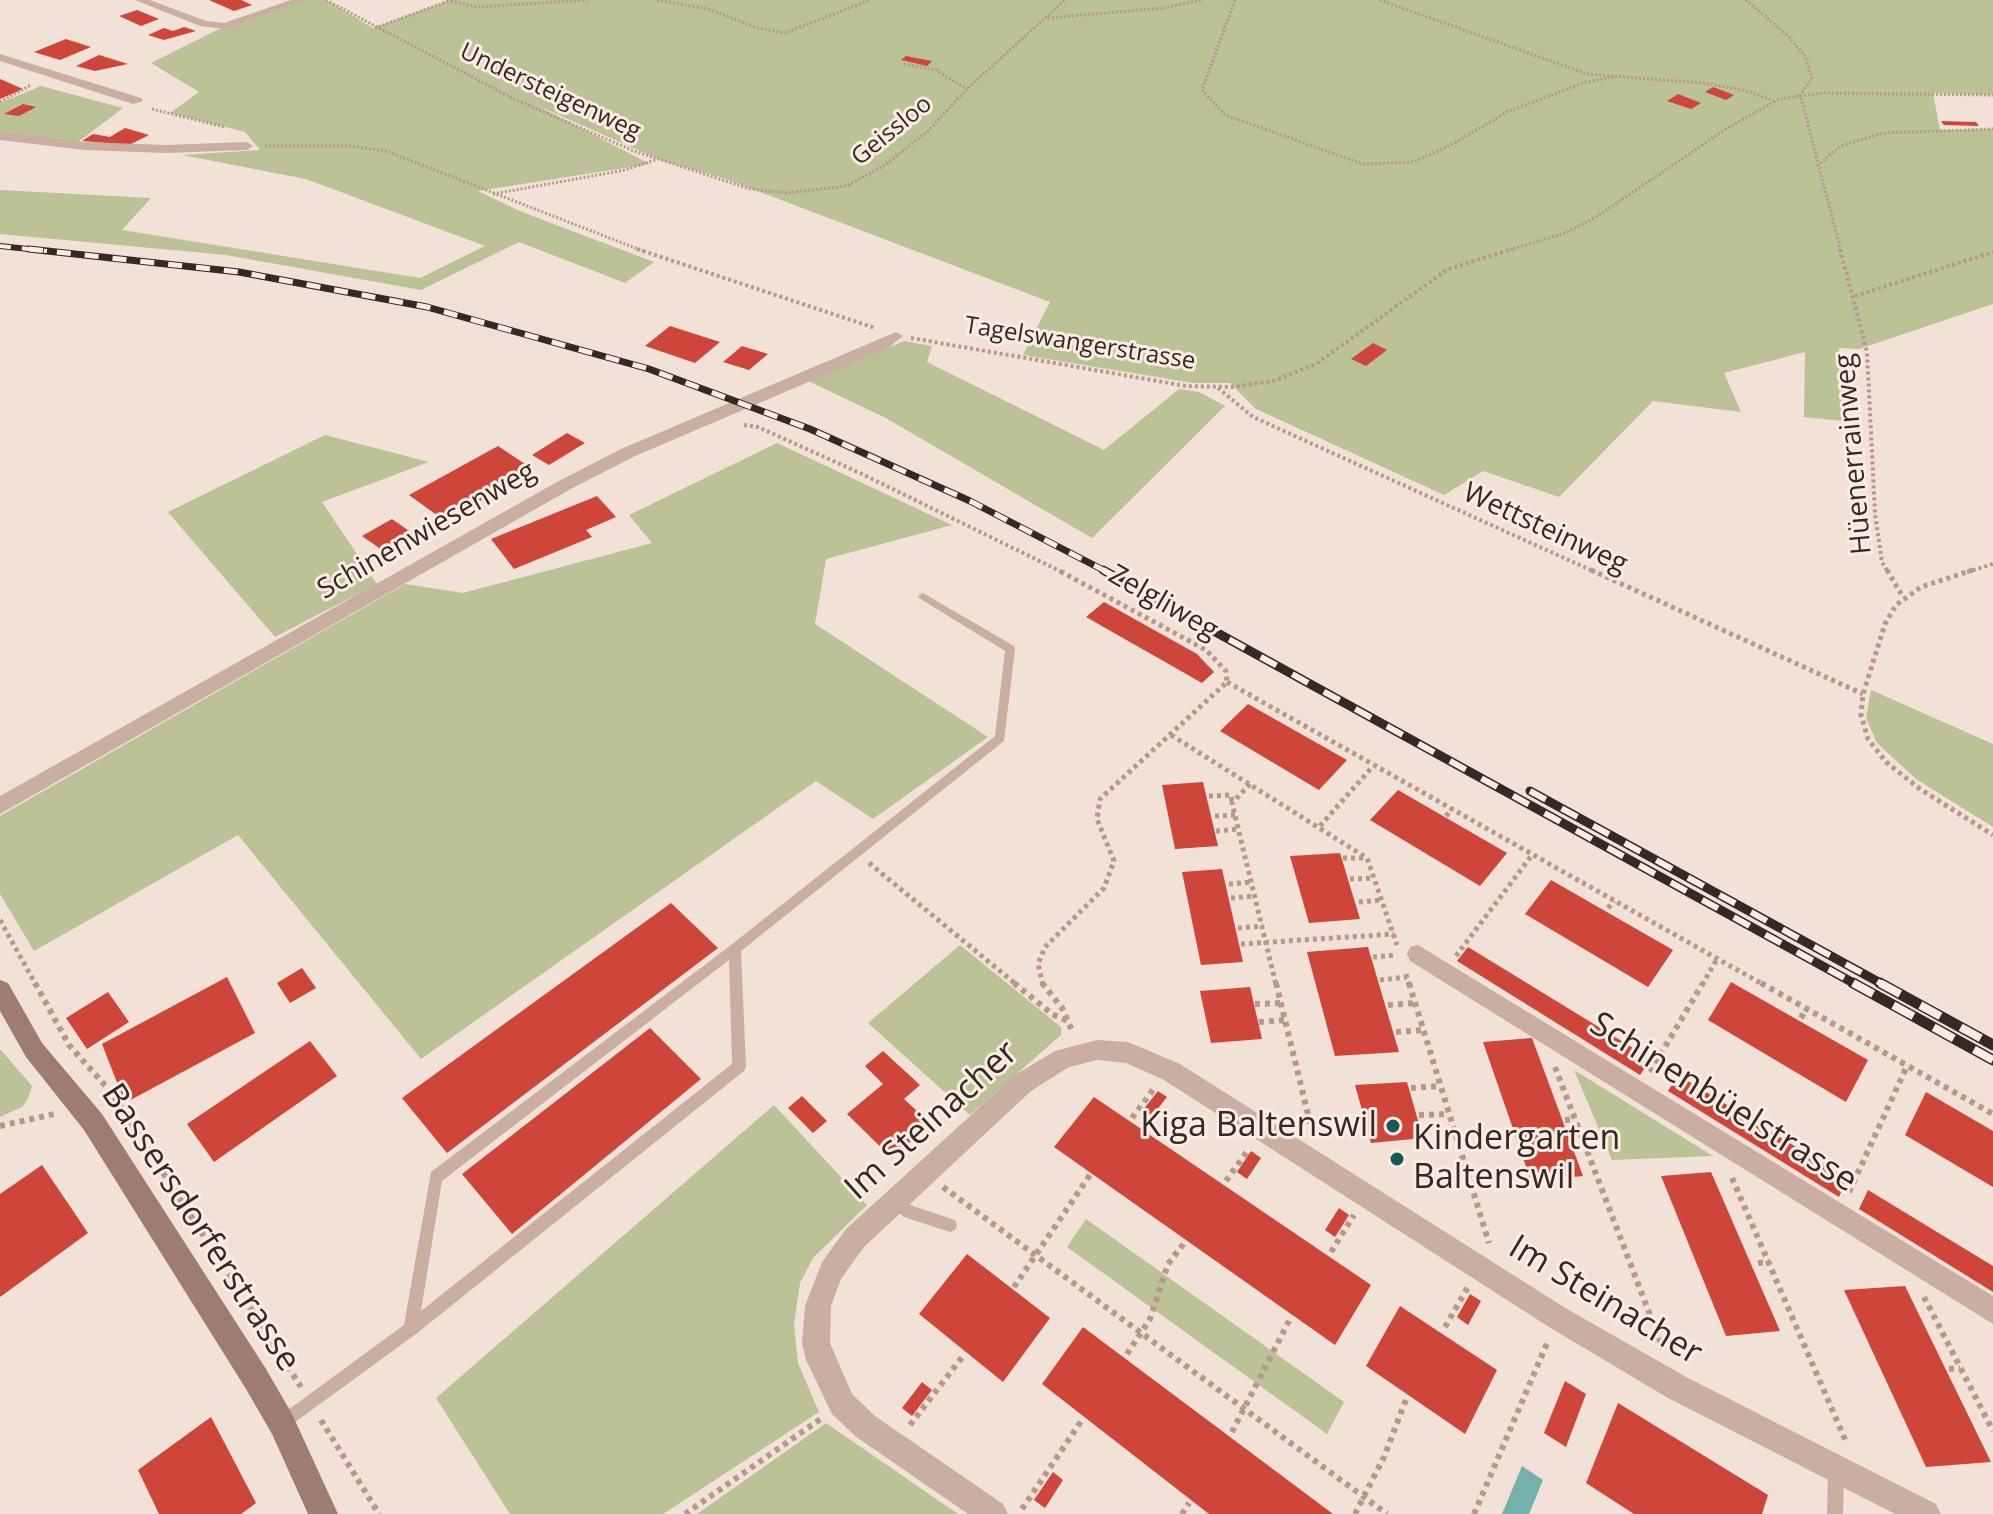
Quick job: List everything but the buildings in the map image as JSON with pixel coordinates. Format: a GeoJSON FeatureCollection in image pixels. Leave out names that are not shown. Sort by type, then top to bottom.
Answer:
{"type":"FeatureCollection","features":[{"type":"Feature","properties":{"kind":"main road","name":"Bassersdorferstrasse"},"geometry":{"type":"LineString","coordinates":[[0,990],[34,1050],[93,1122],[282,1424],[323,1514]]}},
{"type":"Feature","properties":{"kind":"street"},"geometry":{"type":"LineString","coordinates":[[140,0],[204,24],[225,26],[301,0]]}},
{"type":"Feature","properties":{"kind":"street"},"geometry":{"type":"LineString","coordinates":[[0,57],[137,101]]}},
{"type":"Feature","properties":{"kind":"street"},"geometry":{"type":"LineString","coordinates":[[0,136],[84,146],[247,146]]}},
{"type":"Feature","properties":{"kind":"street","name":"Schinenwiesenweg"},"geometry":{"type":"LineString","coordinates":[[0,806],[563,486],[627,453],[883,345],[896,336]]}},
{"type":"Feature","properties":{"kind":"street","name":"Schinenbüelstrasse"},"geometry":{"type":"LineString","coordinates":[[1409,954],[1445,971],[1993,1311]]}},
{"type":"Feature","properties":{"kind":"street","name":"Im Steinacher"},"geometry":{"type":"LineString","coordinates":[[993,1514],[865,1426],[842,1404],[818,1352],[818,1306],[823,1287],[843,1253],[1036,1072],[1080,1053],[1113,1050],[1155,1063],[1501,1283],[1678,1388],[1926,1514]]}},
{"type":"Feature","properties":{"kind":"lane"},"geometry":{"type":"LineString","coordinates":[[411,1329],[436,1177],[735,949],[1000,738],[1010,649],[923,596]]}},
{"type":"Feature","properties":{"kind":"lane"},"geometry":{"type":"LineString","coordinates":[[282,1424],[411,1329],[739,1067],[735,949]]}},
{"type":"Feature","properties":{"kind":"lane"},"geometry":{"type":"LineString","coordinates":[[895,1201],[909,1212],[950,1225]]}},
{"type":"Feature","properties":{"kind":"lane"},"geometry":{"type":"LineString","coordinates":[[1835,1514],[1836,1470]]}},
{"type":"Feature","properties":{"kind":"path","name":"Understeigenweg"},"geometry":{"type":"LineString","coordinates":[[326,0],[374,28],[514,99],[656,160]]}},
{"type":"Feature","properties":{"kind":"path"},"geometry":{"type":"LineString","coordinates":[[374,28],[451,0],[477,7],[588,0]]}},
{"type":"Feature","properties":{"kind":"path"},"geometry":{"type":"LineString","coordinates":[[657,0],[708,9],[758,28],[785,33],[818,23],[870,0]]}},
{"type":"Feature","properties":{"kind":"path","name":"Geissloo"},"geometry":{"type":"LineString","coordinates":[[656,160],[750,189],[786,193],[847,186],[876,171],[928,131],[967,89],[1065,0]]}},
{"type":"Feature","properties":{"kind":"path"},"geometry":{"type":"LineString","coordinates":[[1047,18],[1163,8],[1202,0]]}},
{"type":"Feature","properties":{"kind":"path"},"geometry":{"type":"LineString","coordinates":[[1235,0],[1202,90],[1225,115],[1363,164],[1413,162],[1451,145],[1507,112],[1586,82],[1614,77]]}},
{"type":"Feature","properties":{"kind":"path"},"geometry":{"type":"LineString","coordinates":[[1380,0],[1561,67],[1614,77],[1702,83],[1755,93],[1774,101]]}},
{"type":"Feature","properties":{"kind":"path"},"geometry":{"type":"LineString","coordinates":[[1746,0],[1788,36],[1809,64],[1810,83],[1800,94]]}},
{"type":"Feature","properties":{"kind":"path"},"geometry":{"type":"LineString","coordinates":[[904,64],[936,70],[967,89]]}},
{"type":"Feature","properties":{"kind":"path"},"geometry":{"type":"LineString","coordinates":[[0,102],[33,86],[20,81]]}},
{"type":"Feature","properties":{"kind":"path","name":"Tagelswangerstrasse"},"geometry":{"type":"LineString","coordinates":[[896,336],[1126,378],[1218,387],[1273,381],[1316,364],[1433,277],[1467,262],[1547,240],[1582,225],[1774,101],[1800,94],[1919,92],[1993,95]]}},
{"type":"Feature","properties":{"kind":"path","name":"Hüenerrainweg"},"geometry":{"type":"LineString","coordinates":[[1800,94],[1816,167],[1855,296],[1867,352],[1875,514],[1880,550],[1885,569],[1903,597]]}},
{"type":"Feature","properties":{"kind":"path"},"geometry":{"type":"LineString","coordinates":[[137,101],[145,107],[245,132],[251,138],[247,146]]}},
{"type":"Feature","properties":{"kind":"path"},"geometry":{"type":"LineString","coordinates":[[1816,167],[1841,146],[1883,133],[1993,129]]}},
{"type":"Feature","properties":{"kind":"path"},"geometry":{"type":"LineString","coordinates":[[270,146],[350,146],[386,151],[600,237],[875,328]]}},
{"type":"Feature","properties":{"kind":"path","name":"Understeigenweg"},"geometry":{"type":"LineString","coordinates":[[493,194],[615,172],[656,160]]}},
{"type":"Feature","properties":{"kind":"path"},"geometry":{"type":"LineString","coordinates":[[1855,296],[1993,252]]}},
{"type":"Feature","properties":{"kind":"path","name":"Wettsteinweg"},"geometry":{"type":"LineString","coordinates":[[1218,387],[1253,417],[1863,694]]}},
{"type":"Feature","properties":{"kind":"path","name":"Zelgliweg"},"geometry":{"type":"LineString","coordinates":[[741,424],[758,427],[862,474],[1090,586],[1206,650],[1226,671],[1227,682],[1100,799],[1097,819],[1114,861],[1109,875],[1104,888],[1045,947],[1038,964],[1040,981],[1068,1021],[1080,1053]]}},
{"type":"Feature","properties":{"kind":"path"},"geometry":{"type":"LineString","coordinates":[[1993,564],[1934,582],[1903,597],[1885,624],[1863,694],[1863,728],[1876,751],[1920,789],[1993,835]]}},
{"type":"Feature","properties":{"kind":"path"},"geometry":{"type":"LineString","coordinates":[[1227,682],[1303,730],[1452,809],[1993,1114]]}},
{"type":"Feature","properties":{"kind":"path"},"geometry":{"type":"LineString","coordinates":[[1171,735],[1367,858],[1394,934],[1409,954],[1407,977],[1501,1283]]}},
{"type":"Feature","properties":{"kind":"path"},"geometry":{"type":"LineString","coordinates":[[1320,826],[1373,766]]}},
{"type":"Feature","properties":{"kind":"path"},"geometry":{"type":"LineString","coordinates":[[1232,803],[1250,784]]}},
{"type":"Feature","properties":{"kind":"path"},"geometry":{"type":"LineString","coordinates":[[1209,796],[1231,795],[1321,1167]]}},
{"type":"Feature","properties":{"kind":"path"},"geometry":{"type":"LineString","coordinates":[[1446,816],[1452,809]]}},
{"type":"Feature","properties":{"kind":"path"},"geometry":{"type":"LineString","coordinates":[[1215,816],[1235,815]]}},
{"type":"Feature","properties":{"kind":"path"},"geometry":{"type":"LineString","coordinates":[[1216,831],[1239,829]]}},
{"type":"Feature","properties":{"kind":"path"},"geometry":{"type":"LineString","coordinates":[[856,853],[1052,1014],[1068,1021]]}},
{"type":"Feature","properties":{"kind":"path"},"geometry":{"type":"LineString","coordinates":[[1445,971],[1532,855]]}},
{"type":"Feature","properties":{"kind":"path"},"geometry":{"type":"LineString","coordinates":[[1343,858],[1367,858]]}},
{"type":"Feature","properties":{"kind":"path"},"geometry":{"type":"LineString","coordinates":[[1350,879],[1374,878]]}},
{"type":"Feature","properties":{"kind":"path"},"geometry":{"type":"LineString","coordinates":[[1229,884],[1251,882]]}},
{"type":"Feature","properties":{"kind":"path"},"geometry":{"type":"LineString","coordinates":[[1231,898],[1255,896]]}},
{"type":"Feature","properties":{"kind":"path"},"geometry":{"type":"LineString","coordinates":[[1359,902],[1382,900]]}},
{"type":"Feature","properties":{"kind":"path"},"geometry":{"type":"LineString","coordinates":[[1608,908],[1614,901]]}},
{"type":"Feature","properties":{"kind":"path"},"geometry":{"type":"LineString","coordinates":[[0,920],[69,1045],[111,1092],[311,1402],[379,1514]]}},
{"type":"Feature","properties":{"kind":"path"},"geometry":{"type":"LineString","coordinates":[[1238,928],[1263,926]]}},
{"type":"Feature","properties":{"kind":"path"},"geometry":{"type":"LineString","coordinates":[[1241,944],[1394,934]]}},
{"type":"Feature","properties":{"kind":"path"},"geometry":{"type":"LineString","coordinates":[[1373,957],[1409,954]]}},
{"type":"Feature","properties":{"kind":"path"},"geometry":{"type":"LineString","coordinates":[[1639,1091],[1717,959]]}},
{"type":"Feature","properties":{"kind":"path"},"geometry":{"type":"LineString","coordinates":[[1380,980],[1407,977]]}},
{"type":"Feature","properties":{"kind":"path"},"geometry":{"type":"LineString","coordinates":[[1255,1004],[1282,1003]]}},
{"type":"Feature","properties":{"kind":"path"},"geometry":{"type":"LineString","coordinates":[[1388,1005],[1415,1003]]}},
{"type":"Feature","properties":{"kind":"path"},"geometry":{"type":"LineString","coordinates":[[1801,1018],[1806,1009]]}},
{"type":"Feature","properties":{"kind":"path"},"geometry":{"type":"LineString","coordinates":[[1259,1022],[1286,1020]]}},
{"type":"Feature","properties":{"kind":"path"},"geometry":{"type":"LineString","coordinates":[[1396,1032],[1423,1030]]}},
{"type":"Feature","properties":{"kind":"path"},"geometry":{"type":"LineString","coordinates":[[1541,1030],[1678,1388]]}},
{"type":"Feature","properties":{"kind":"path"},"geometry":{"type":"LineString","coordinates":[[1839,1215],[1907,1066]]}},
{"type":"Feature","properties":{"kind":"path"},"geometry":{"type":"LineString","coordinates":[[1132,1118],[1158,1083]]}},
{"type":"Feature","properties":{"kind":"path"},"geometry":{"type":"LineString","coordinates":[[1411,1088],[1440,1086]]}},
{"type":"Feature","properties":{"kind":"path"},"geometry":{"type":"LineString","coordinates":[[1419,1115],[1448,1114]]}},
{"type":"Feature","properties":{"kind":"path"},"geometry":{"type":"LineString","coordinates":[[1565,1120],[1575,1119]]}},
{"type":"Feature","properties":{"kind":"path"},"geometry":{"type":"LineString","coordinates":[[1715,1138],[1865,1485]]}},
{"type":"Feature","properties":{"kind":"path"},"geometry":{"type":"LineString","coordinates":[[1226,1181],[1253,1142]]}},
{"type":"Feature","properties":{"kind":"path"},"geometry":{"type":"LineString","coordinates":[[1014,1287],[1090,1175]]}},
{"type":"Feature","properties":{"kind":"path"},"geometry":{"type":"LineString","coordinates":[[940,1184],[1387,1514]]}},
{"type":"Feature","properties":{"kind":"path"},"geometry":{"type":"LineString","coordinates":[[1331,1252],[1357,1211]]}},
{"type":"Feature","properties":{"kind":"path"},"geometry":{"type":"LineString","coordinates":[[1127,1354],[1150,1319],[1168,1264],[1185,1242]]}},
{"type":"Feature","properties":{"kind":"path"},"geometry":{"type":"LineString","coordinates":[[1758,1263],[1769,1262]]}},
{"type":"Feature","properties":{"kind":"path"},"geometry":{"type":"LineString","coordinates":[[1916,1263],[1919,1286],[1993,1431]]}},
{"type":"Feature","properties":{"kind":"path"},"geometry":{"type":"LineString","coordinates":[[1445,1327],[1470,1282]]}},
{"type":"Feature","properties":{"kind":"path"},"geometry":{"type":"LineString","coordinates":[[1232,1432],[1277,1339],[1291,1317]]}},
{"type":"Feature","properties":{"kind":"path"},"geometry":{"type":"LineString","coordinates":[[1474,1514],[1558,1318]]}},
{"type":"Feature","properties":{"kind":"path"},"geometry":{"type":"LineString","coordinates":[[907,1429],[963,1356]]}},
{"type":"Feature","properties":{"kind":"path"},"geometry":{"type":"LineString","coordinates":[[1949,1369],[1960,1368]]}},
{"type":"Feature","properties":{"kind":"path"},"geometry":{"type":"LineString","coordinates":[[1355,1514],[1407,1397]]}},
{"type":"Feature","properties":{"kind":"path"},"geometry":{"type":"LineString","coordinates":[[685,1514],[842,1404]]}},
{"type":"Feature","properties":{"kind":"path"},"geometry":{"type":"LineString","coordinates":[[1022,1509],[1082,1420]]}},
{"type":"Feature","properties":{"kind":"path"},"geometry":{"type":"LineString","coordinates":[[1182,1514],[1189,1503]]}},
{"type":"Feature","properties":{"kind":"green space"},"geometry":{"type":"Polygon","coordinates":[[[301,0],[326,0],[373,28],[450,0],[1993,0],[1993,95],[1933,93],[1940,130],[1993,129],[1993,304],[1859,349],[1839,348],[1842,421],[1804,417],[1805,352],[1724,373],[1741,412],[1653,401],[1559,497],[1483,471],[1444,495],[1256,409],[1230,383],[1193,383],[1023,355],[1050,302],[723,178],[663,161],[536,105],[650,164],[478,191],[522,212],[654,262],[625,283],[519,242],[421,290],[226,255],[0,234],[0,190],[151,198],[122,230],[420,278],[485,246],[306,179],[182,155],[260,150],[245,132],[170,113],[199,92],[151,63],[225,26],[301,0]]]}},
{"type":"Feature","properties":{"kind":"green space"},"geometry":{"type":"Polygon","coordinates":[[[41,86],[123,108],[78,142],[0,133],[0,103],[41,86]]]}},
{"type":"Feature","properties":{"kind":"green space"},"geometry":{"type":"Polygon","coordinates":[[[904,341],[932,346],[927,362],[1104,450],[1179,389],[1199,392],[1225,406],[1092,538],[884,417],[808,381],[904,341]]]}},
{"type":"Feature","properties":{"kind":"green space"},"geometry":{"type":"Polygon","coordinates":[[[325,435],[429,462],[322,502],[377,584],[275,637],[168,512],[325,435]]]}},
{"type":"Feature","properties":{"kind":"green space"},"geometry":{"type":"Polygon","coordinates":[[[777,443],[952,525],[826,559],[815,624],[988,737],[873,819],[816,781],[421,1059],[238,835],[34,951],[0,894],[0,816],[405,584],[463,593],[652,543],[629,515],[777,443]]]}},
{"type":"Feature","properties":{"kind":"green space"},"geometry":{"type":"Polygon","coordinates":[[[1871,690],[1993,744],[1993,827],[1916,779],[1877,743],[1866,718],[1871,690]]]}},
{"type":"Feature","properties":{"kind":"green space"},"geometry":{"type":"Polygon","coordinates":[[[960,945],[1061,1027],[1061,1035],[970,1115],[868,1023],[960,945]]]}},
{"type":"Feature","properties":{"kind":"green space"},"geometry":{"type":"Polygon","coordinates":[[[0,1049],[32,1086],[22,1107],[0,1117],[0,1049]]]}},
{"type":"Feature","properties":{"kind":"green space"},"geometry":{"type":"Polygon","coordinates":[[[1574,1070],[1713,1156],[1612,1160],[1574,1070]]]}},
{"type":"Feature","properties":{"kind":"green space"},"geometry":{"type":"Polygon","coordinates":[[[774,1105],[867,1205],[813,1258],[800,1283],[794,1324],[798,1363],[819,1412],[663,1514],[510,1514],[436,1398],[774,1105]]]}},
{"type":"Feature","properties":{"kind":"green space"},"geometry":{"type":"Polygon","coordinates":[[[1086,1219],[1344,1402],[1327,1434],[1067,1247],[1086,1219]]]}},
{"type":"Feature","properties":{"kind":"green space"},"geometry":{"type":"Polygon","coordinates":[[[826,1423],[958,1514],[697,1514],[826,1423]]]}},
{"type":"Feature","properties":{"kind":"water"},"geometry":{"type":"Polygon","coordinates":[[[1522,1466],[1543,1480],[1529,1514],[1502,1514],[1522,1466]]]}},
{"type":"Feature","properties":{"kind":"railway"},"geometry":{"type":"LineString","coordinates":[[0,246],[47,251]]}},
{"type":"Feature","properties":{"kind":"railway"},"geometry":{"type":"LineString","coordinates":[[29,249],[239,272],[427,307],[649,369],[810,429],[970,501],[1107,572]]}},
{"type":"Feature","properties":{"kind":"railway"},"geometry":{"type":"LineString","coordinates":[[1103,570],[1857,985]]}},
{"type":"Feature","properties":{"kind":"railway"},"geometry":{"type":"LineString","coordinates":[[1530,791],[1884,985]]}},
{"type":"Feature","properties":{"kind":"railway"},"geometry":{"type":"LineString","coordinates":[[1853,983],[1993,1060]]}},
{"type":"Feature","properties":{"kind":"railway"},"geometry":{"type":"LineString","coordinates":[[1880,983],[1993,1045]]}},
{"type":"Feature","properties":{"kind":"place","name":"Kiga Baltenswil"},"geometry":{"type":"Point","coordinates":[1393,1126]}},
{"type":"Feature","properties":{"kind":"place","name":"Kindergarten Baltenswil"},"geometry":{"type":"Point","coordinates":[1397,1159]}}]}
